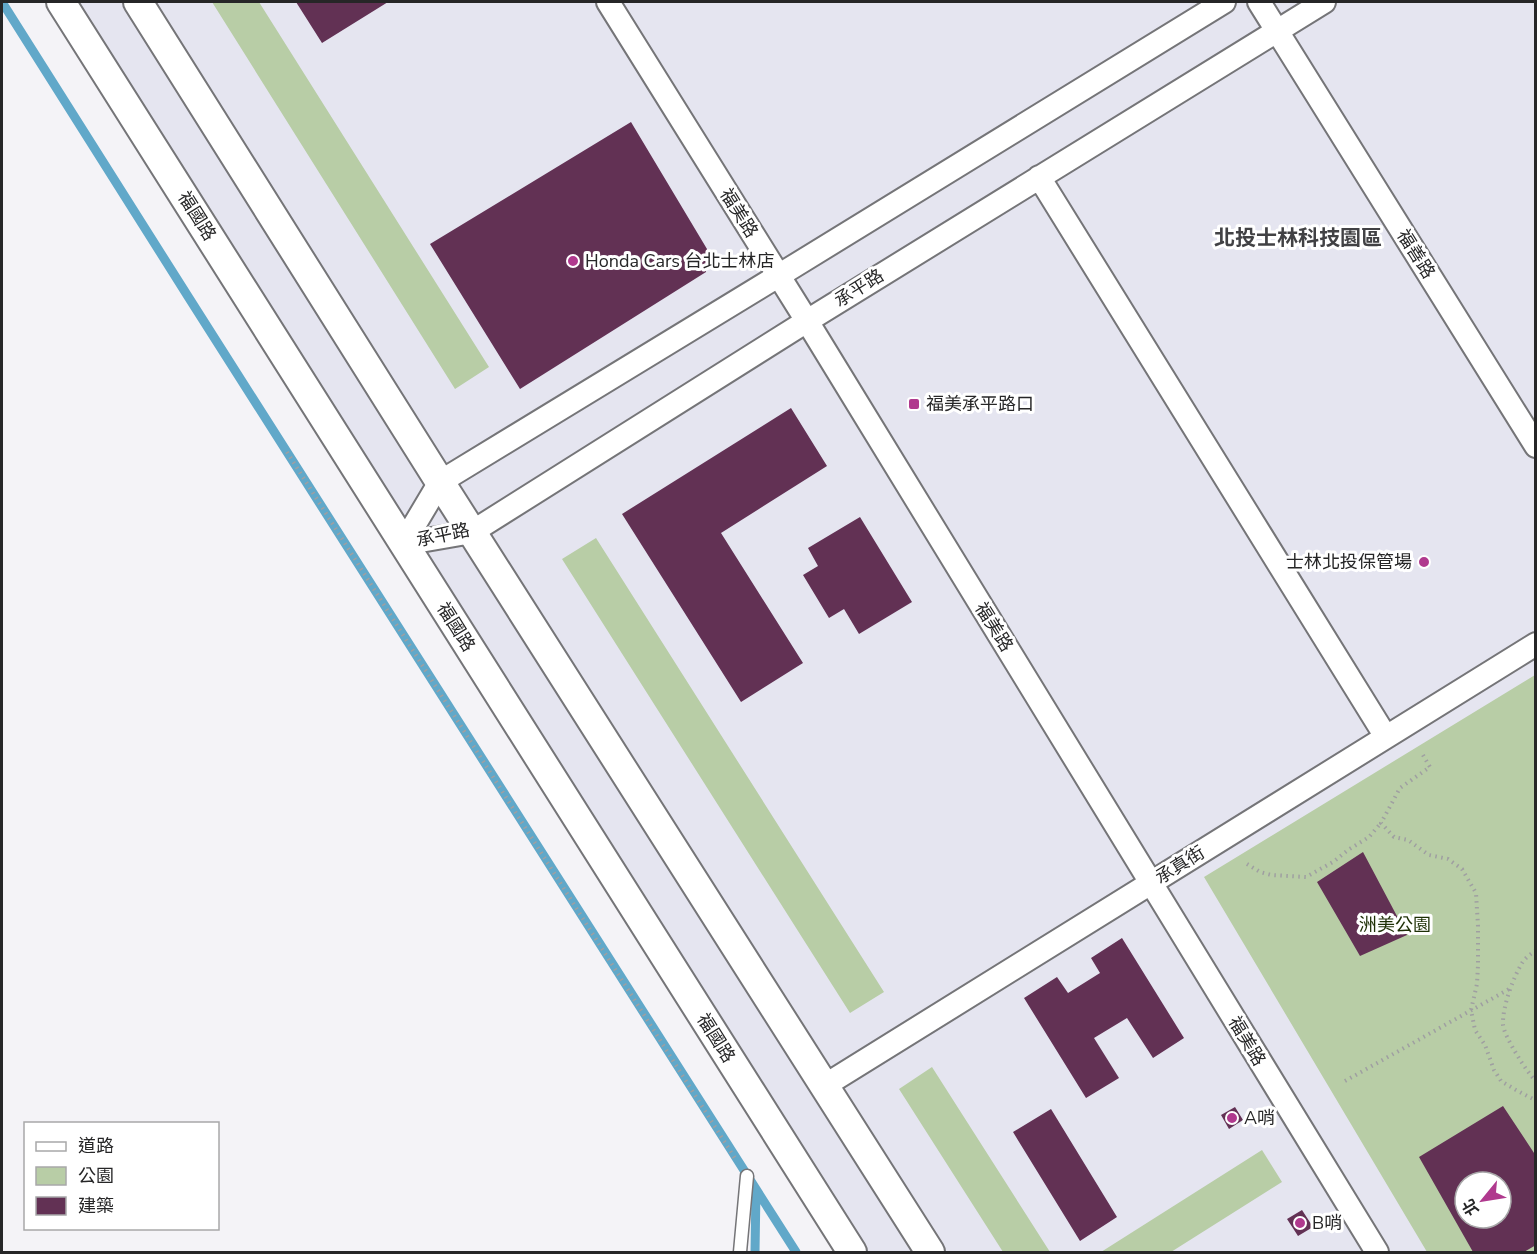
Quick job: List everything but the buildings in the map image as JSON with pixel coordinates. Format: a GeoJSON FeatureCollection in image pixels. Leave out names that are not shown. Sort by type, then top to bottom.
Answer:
{"type":"FeatureCollection","features":[{"type":"Feature","properties":{"kind":"street","name":"福國路"},"geometry":{"type":"LineString","coordinates":[[61,2],[852,1252]]}},
{"type":"Feature","properties":{"kind":"street"},"geometry":{"type":"LineString","coordinates":[[138,2],[930,1252]]}},
{"type":"Feature","properties":{"kind":"street","name":"福美路"},"geometry":{"type":"LineString","coordinates":[[608,2],[807,321],[1377,1252]]}},
{"type":"Feature","properties":{"kind":"street","name":"承平路"},"geometry":{"type":"LineString","coordinates":[[404,544],[440,482],[1224,2]]}},
{"type":"Feature","properties":{"kind":"street","name":"福善路"},"geometry":{"type":"LineString","coordinates":[[1259,2],[1536,446]]}},
{"type":"Feature","properties":{"kind":"street","name":"承平路"},"geometry":{"type":"LineString","coordinates":[[404,544],[472,532],[807,321],[1324,2]]}},
{"type":"Feature","properties":{"kind":"street"},"geometry":{"type":"LineString","coordinates":[[1039,177],[1386,737]]}},
{"type":"Feature","properties":{"kind":"street","name":"承真街"},"geometry":{"type":"LineString","coordinates":[[824,1086],[1536,644]]}},
{"type":"Feature","properties":{"kind":"lane"},"geometry":{"type":"LineString","coordinates":[[740,1252],[747,1176]]}},
{"type":"Feature","properties":{"kind":"path"},"geometry":{"type":"LineString","coordinates":[[287,452],[747,1176]]}},
{"type":"Feature","properties":{"kind":"path"},"geometry":{"type":"LineString","coordinates":[[1248,864],[1260,872],[1271,875],[1306,877],[1333,862],[1369,837],[1381,824],[1400,788],[1430,767],[1423,755]]}},
{"type":"Feature","properties":{"kind":"path"},"geometry":{"type":"LineString","coordinates":[[1381,824],[1394,837],[1408,840],[1429,855],[1448,859],[1462,869],[1476,892],[1478,965],[1472,1010],[1475,1030],[1485,1045],[1494,1070],[1501,1081],[1536,1102]]}},
{"type":"Feature","properties":{"kind":"path"},"geometry":{"type":"LineString","coordinates":[[1536,950],[1523,961],[1510,988],[1503,1012],[1503,1028],[1536,1082]]}},
{"type":"Feature","properties":{"kind":"path"},"geometry":{"type":"LineString","coordinates":[[1345,1081],[1510,988]]}},
{"type":"Feature","properties":{"kind":"shaded area","name":"北投士林科技園區"},"geometry":{"type":"Polygon","coordinates":[[[54,2],[1535,2],[1535,1252],[844,1252],[54,2]]]}},
{"type":"Feature","properties":{"kind":"green space"},"geometry":{"type":"Polygon","coordinates":[[[212,2],[259,2],[489,367],[455,389],[212,2]]]}},
{"type":"Feature","properties":{"kind":"green space"},"geometry":{"type":"Polygon","coordinates":[[[596,538],[884,992],[850,1013],[562,559],[596,538]]]}},
{"type":"Feature","properties":{"kind":"green space","name":"洲美公園"},"geometry":{"type":"Polygon","coordinates":[[[1535,675],[1535,1252],[1427,1252],[1204,877],[1535,675]]]}},
{"type":"Feature","properties":{"kind":"green space"},"geometry":{"type":"Polygon","coordinates":[[[932,1067],[1050,1252],[1003,1252],[899,1089],[932,1067]]]}},
{"type":"Feature","properties":{"kind":"green space"},"geometry":{"type":"Polygon","coordinates":[[[1262,1150],[1282,1182],[1171,1252],[1101,1252],[1262,1150]]]}},
{"type":"Feature","properties":{"kind":"waterway"},"geometry":{"type":"LineString","coordinates":[[2,2],[796,1252]]}},
{"type":"Feature","properties":{"kind":"waterway"},"geometry":{"type":"LineString","coordinates":[[755,1252],[756,1189]]}},
{"type":"Feature","properties":{"kind":"place","name":"Honda Cars 台北士林店"},"geometry":{"type":"Point","coordinates":[573,261]}},
{"type":"Feature","properties":{"kind":"place","name":"福美承平路口"},"geometry":{"type":"Point","coordinates":[914,404]}},
{"type":"Feature","properties":{"kind":"place","name":"士林北投保管場"},"geometry":{"type":"Point","coordinates":[1424,562]}},
{"type":"Feature","properties":{"kind":"place","name":"A哨"},"geometry":{"type":"Point","coordinates":[1232,1118]}},
{"type":"Feature","properties":{"kind":"place","name":"B哨"},"geometry":{"type":"Point","coordinates":[1300,1223]}},
{"type":"Feature","properties":{"kind":"district","name":"北投士林科技園區"},"geometry":{"type":"Point","coordinates":[1298,238]}}]}
